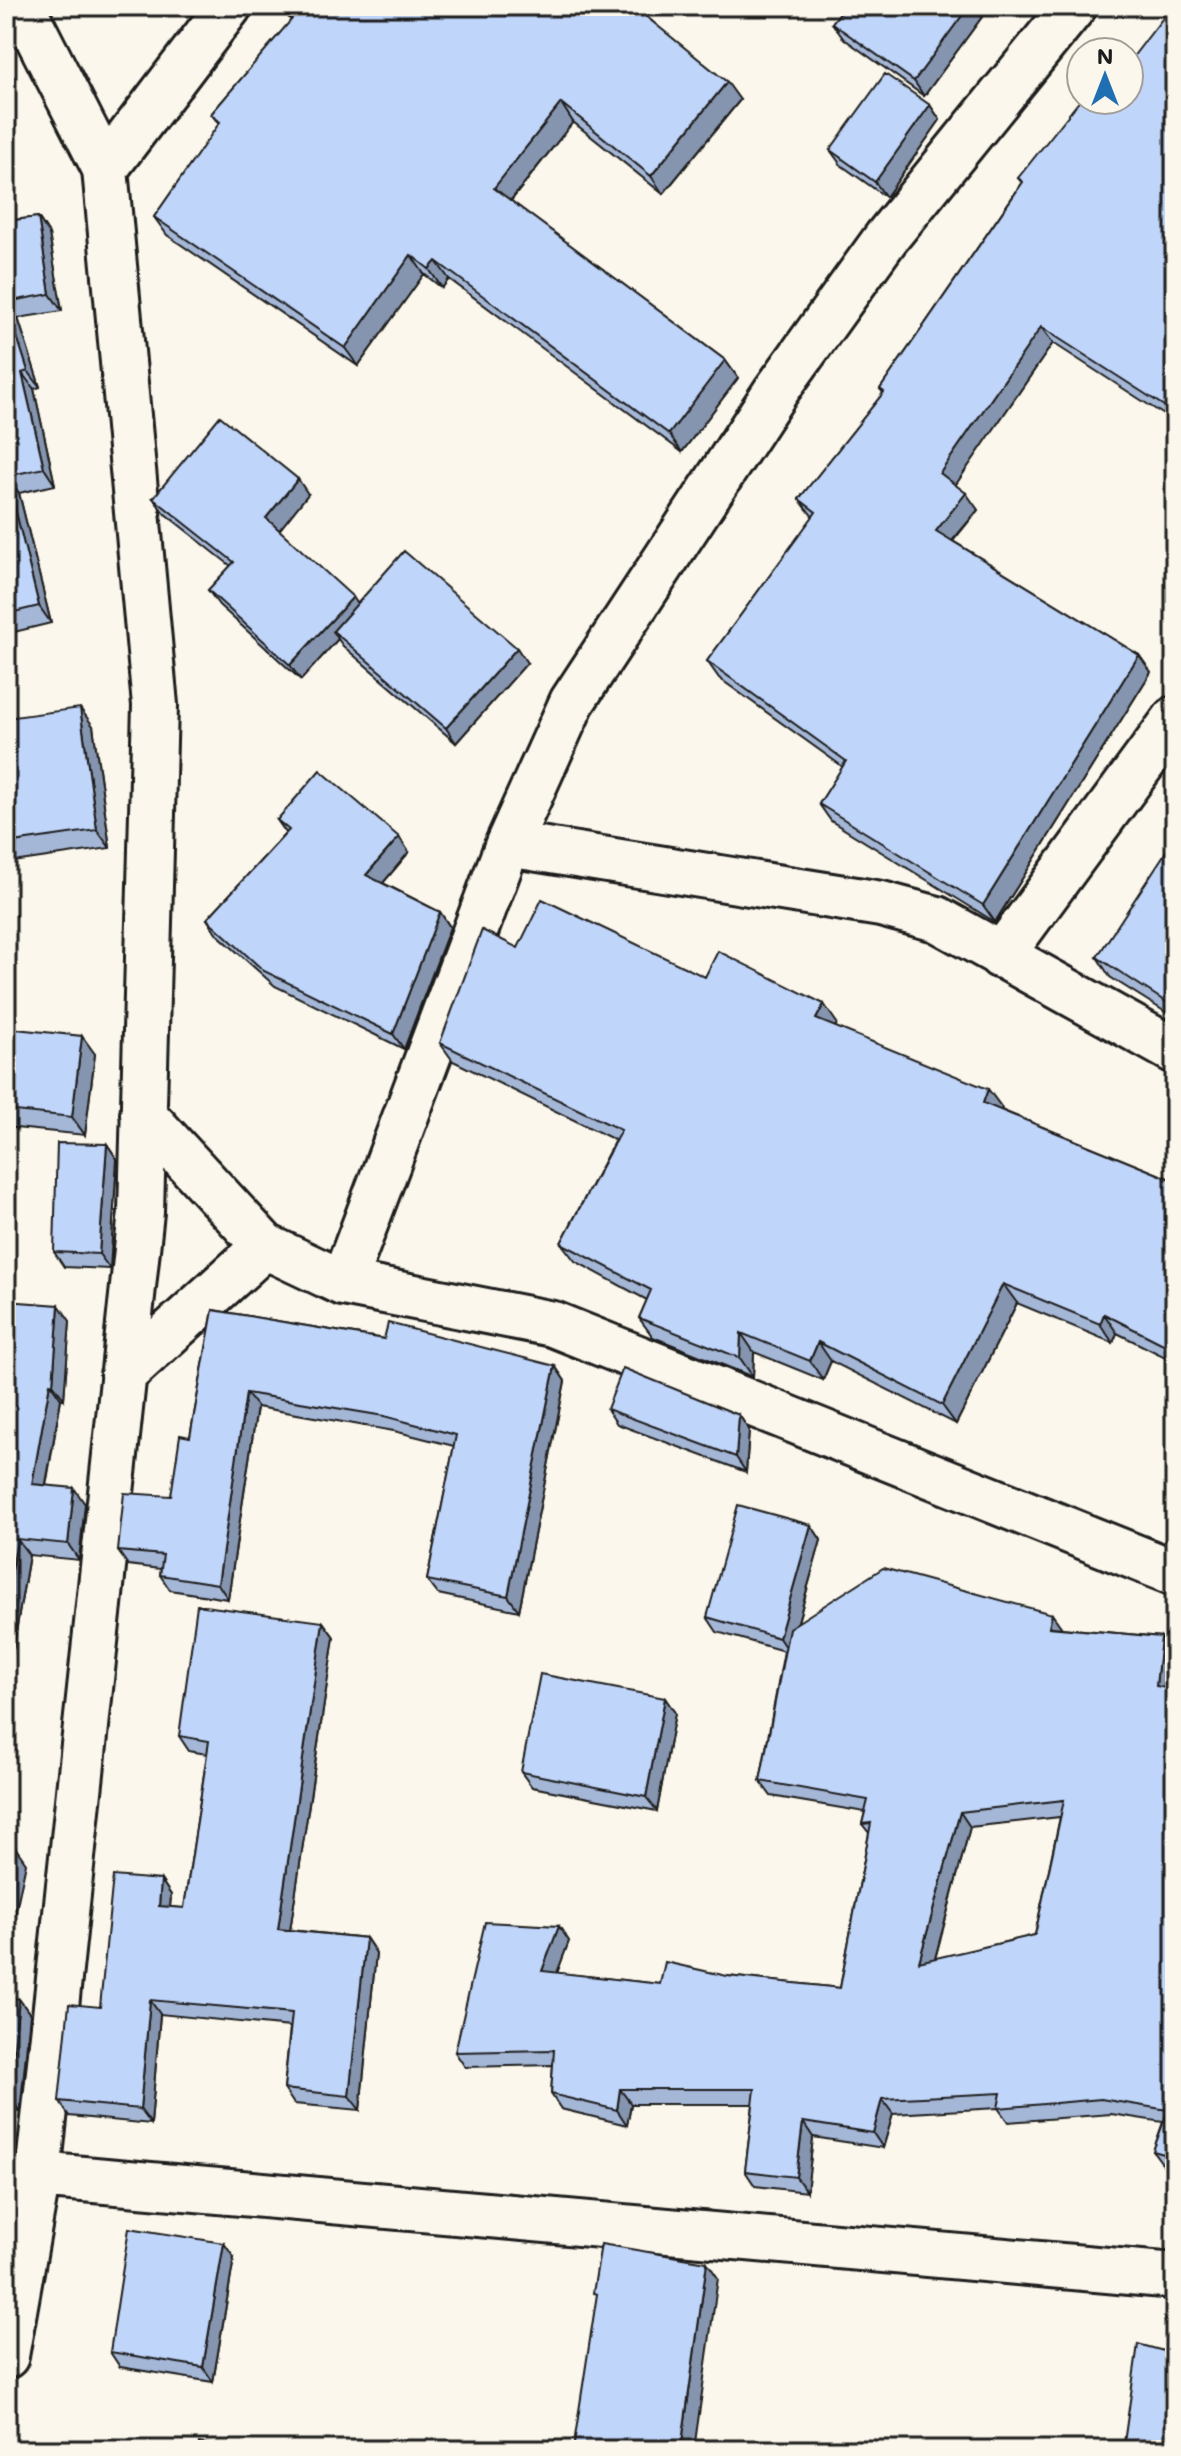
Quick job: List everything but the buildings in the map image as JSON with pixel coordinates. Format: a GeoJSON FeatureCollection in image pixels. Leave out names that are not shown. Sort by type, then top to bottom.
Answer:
{"type":"FeatureCollection","features":[{"type":"Feature","properties":{"kind":"street"},"geometry":{"type":"LineString","coordinates":[[6,2356],[38,2175],[141,1212],[155,705],[105,169],[22,6]]}},
{"type":"Feature","properties":{"kind":"street"},"geometry":{"type":"LineString","coordinates":[[105,169],[229,6]]}},
{"type":"Feature","properties":{"kind":"street"},"geometry":{"type":"LineString","coordinates":[[343,1283],[508,844],[572,702],[776,391],[886,238],[1074,6]]}},
{"type":"Feature","properties":{"kind":"street"},"geometry":{"type":"LineString","coordinates":[[1001,956],[1175,719]]}},
{"type":"Feature","properties":{"kind":"street"},"geometry":{"type":"LineString","coordinates":[[508,844],[881,904],[937,919],[1175,1051]]}},
{"type":"Feature","properties":{"kind":"street"},"geometry":{"type":"LineString","coordinates":[[143,1114],[265,1246],[343,1283],[553,1324],[1175,1573]]}},
{"type":"Feature","properties":{"kind":"street"},"geometry":{"type":"LineString","coordinates":[[123,1375],[265,1246]]}},
{"type":"Feature","properties":{"kind":"street"},"geometry":{"type":"LineString","coordinates":[[38,2175],[1175,2276]]}}]}
